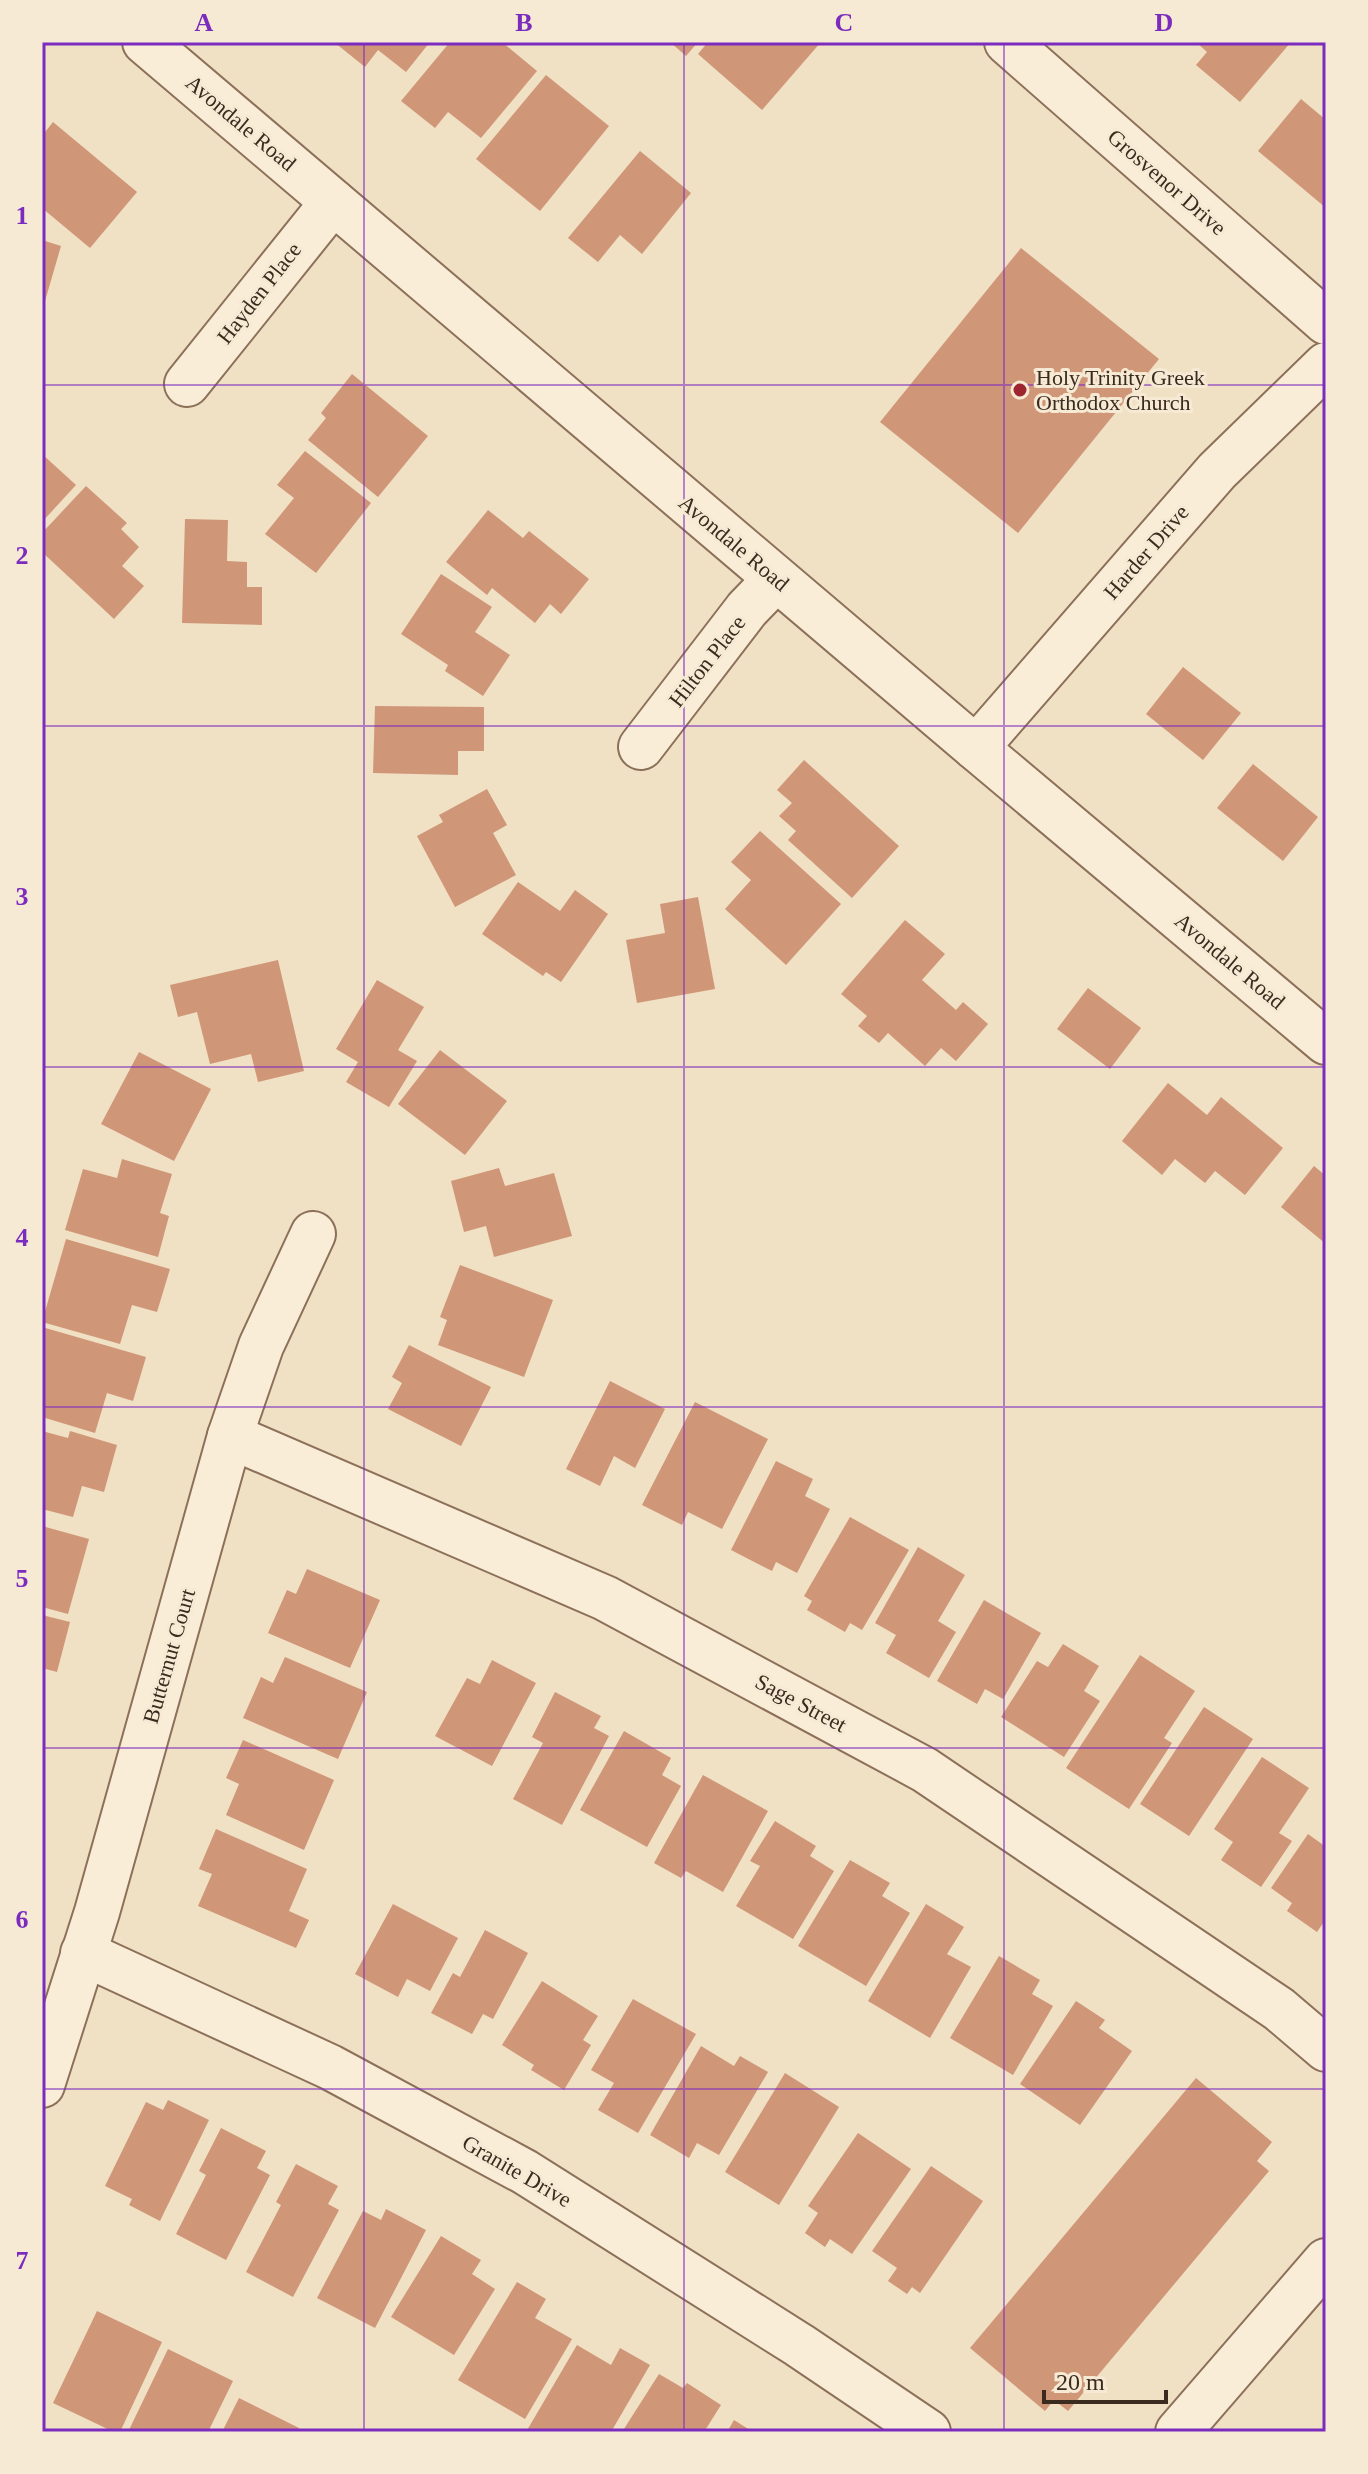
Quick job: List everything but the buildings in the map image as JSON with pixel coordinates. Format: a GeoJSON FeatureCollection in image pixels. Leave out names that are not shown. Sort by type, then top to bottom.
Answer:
{"type":"FeatureCollection","features":[{"type":"Feature","properties":{"kind":"street","name":"Avondale Road"},"geometry":{"type":"LineString","coordinates":[[145,42],[1326,1042]]}},
{"type":"Feature","properties":{"kind":"street","name":"Grosvenor Drive"},"geometry":{"type":"LineString","coordinates":[[1007,42],[1326,322]]}},
{"type":"Feature","properties":{"kind":"street","name":"Hayden Place"},"geometry":{"type":"LineString","coordinates":[[187,384],[333,202]]}},
{"type":"Feature","properties":{"kind":"street","name":"Harder Drive"},"geometry":{"type":"LineString","coordinates":[[976,748],[1217,471],[1326,365]]}},
{"type":"Feature","properties":{"kind":"street","name":"Hilton Place"},"geometry":{"type":"LineString","coordinates":[[641,747],[747,609],[776,579]]}},
{"type":"Feature","properties":{"kind":"street","name":"Butternut Court"},"geometry":{"type":"LineString","coordinates":[[42,2085],[97,1912],[230,1436],[261,1346],[313,1234]]}},
{"type":"Feature","properties":{"kind":"street","name":"Sage Street"},"geometry":{"type":"LineString","coordinates":[[230,1436],[605,1598],[925,1770],[1279,2009],[1326,2049]]}},
{"type":"Feature","properties":{"kind":"street","name":"Granite Drive"},"geometry":{"type":"LineString","coordinates":[[83,1953],[330,2067],[525,2172],[799,2345],[928,2432]]}},
{"type":"Feature","properties":{"kind":"street"},"geometry":{"type":"LineString","coordinates":[[1178,2432],[1326,2261]]}},
{"type":"Feature","properties":{"kind":"place","name":"Holy Trinity Greek Orthodox Church"},"geometry":{"type":"Point","coordinates":[1020,390]}}]}
